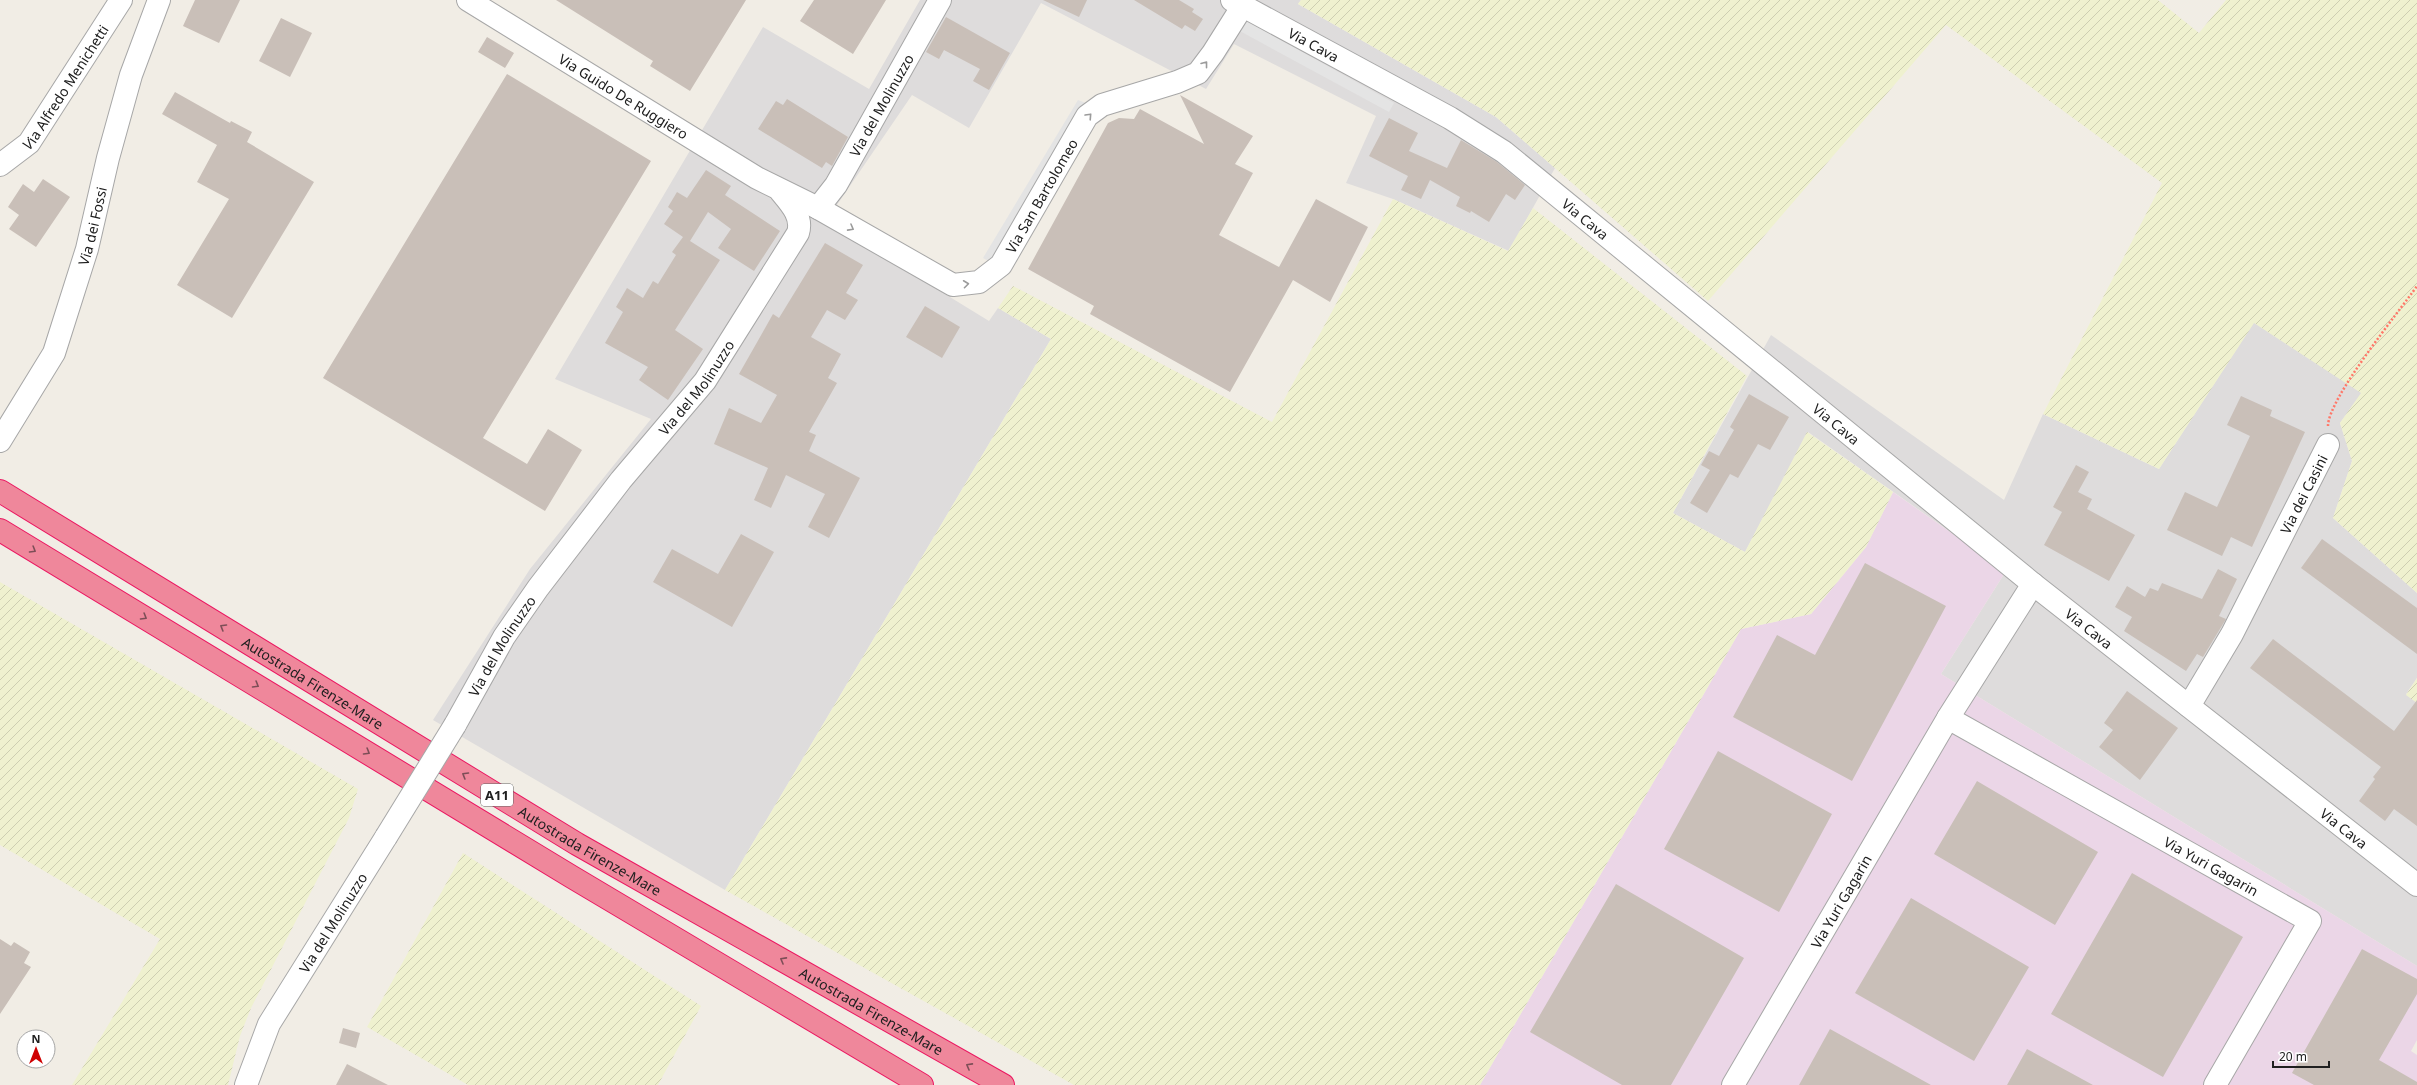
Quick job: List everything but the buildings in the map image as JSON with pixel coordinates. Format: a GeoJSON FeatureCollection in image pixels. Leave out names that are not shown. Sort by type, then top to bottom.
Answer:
{"type":"FeatureCollection","features":[{"type":"Feature","properties":{"kind":"highway","name":"Autostrada Firenze-Mare"},"geometry":{"type":"LineString","coordinates":[[0,492],[577,844],[1003,1085]]}},
{"type":"Feature","properties":{"kind":"highway","name":"A11"},"geometry":{"type":"LineString","coordinates":[[0,530],[566,873],[922,1085]]}},
{"type":"Feature","properties":{"kind":"street","name":"Via Alfredo Menichetti"},"geometry":{"type":"LineString","coordinates":[[0,165],[29,143],[121,0]]}},
{"type":"Feature","properties":{"kind":"street","name":"Via dei Fossi"},"geometry":{"type":"LineString","coordinates":[[0,441],[54,353],[87,249],[108,158],[131,75],[159,0]]}},
{"type":"Feature","properties":{"kind":"street","name":"Via Guido De Ruggiero"},"geometry":{"type":"LineString","coordinates":[[468,0],[780,191],[818,208]]}},
{"type":"Feature","properties":{"kind":"street","name":"Via del Molinuzzo"},"geometry":{"type":"LineString","coordinates":[[818,208],[836,185],[940,0]]}},
{"type":"Feature","properties":{"kind":"street","name":"Via San Bartolomeo"},"geometry":{"type":"LineString","coordinates":[[818,208],[952,286],[979,282],[1002,265],[1087,116],[1102,105],[1177,82],[1198,72],[1214,53],[1237,4]]}},
{"type":"Feature","properties":{"kind":"street","name":"Via Cava"},"geometry":{"type":"LineString","coordinates":[[1237,4],[1450,118],[1504,152],[2033,584],[2417,885]]}},
{"type":"Feature","properties":{"kind":"street","name":"Via Guido De Ruggiero"},"geometry":{"type":"LineString","coordinates":[[780,191],[791,203],[799,219],[798,233]]}},
{"type":"Feature","properties":{"kind":"street","name":"Via del Molinuzzo"},"geometry":{"type":"LineString","coordinates":[[246,1085],[269,1024],[455,725],[504,637],[538,588],[622,480],[705,381],[798,233]]}},
{"type":"Feature","properties":{"kind":"street","name":"Via dei Casini"},"geometry":{"type":"LineString","coordinates":[[2189,706],[2232,634],[2328,445]]}},
{"type":"Feature","properties":{"kind":"street","name":"Via Yuri Gagarin"},"geometry":{"type":"LineString","coordinates":[[1733,1085],[1948,718],[2033,584]]}},
{"type":"Feature","properties":{"kind":"street","name":"Via Yuri Gagarin"},"geometry":{"type":"LineString","coordinates":[[1948,718],[2310,921],[2214,1085]]}},
{"type":"Feature","properties":{"kind":"path","name":"Via dei Casini"},"geometry":{"type":"LineString","coordinates":[[2328,445],[2328,418],[2344,387],[2417,286]]}},
{"type":"Feature","properties":{"kind":"shaded area"},"geometry":{"type":"Polygon","coordinates":[[[920,0],[1301,0],[1298,4],[1496,117],[1555,168],[1509,251],[1393,199],[1346,183],[1376,116],[1234,44],[1206,89],[1041,3],[969,128],[912,95],[826,221],[989,321],[998,308],[1051,339],[725,890],[433,720],[530,569],[651,419],[555,379],[763,27],[869,89],[920,0]]]}},
{"type":"Feature","properties":{"kind":"shaded area"},"geometry":{"type":"Polygon","coordinates":[[[1245,20],[1394,103],[1389,112],[1238,30],[1245,20]]]}},
{"type":"Feature","properties":{"kind":"shaded area"},"geometry":{"type":"Polygon","coordinates":[[[1078,100],[1091,105],[994,264],[983,258],[1078,100]]]}},
{"type":"Feature","properties":{"kind":"shaded area"},"geometry":{"type":"Polygon","coordinates":[[[2254,322],[2362,393],[2340,423],[2352,461],[2333,518],[2417,593],[2417,678],[2406,694],[2417,703],[2417,966],[1941,674],[2006,571],[1808,432],[1745,552],[1673,513],[1771,335],[2004,500],[2043,414],[2159,469],[2254,322]]]}},
{"type":"Feature","properties":{"kind":"shaded area"},"geometry":{"type":"Polygon","coordinates":[[[1893,492],[2006,571],[1941,674],[2417,966],[2417,1040],[2411,1051],[2417,1055],[2417,1085],[1480,1085],[1741,629],[1811,614],[1866,547],[1893,492]]]}},
{"type":"Feature","properties":{"kind":"green space"},"geometry":{"type":"Polygon","coordinates":[[[1301,0],[2158,0],[2199,33],[2226,0],[2417,0],[2417,593],[2333,518],[2352,461],[2340,423],[2361,393],[2254,323],[2159,469],[2043,414],[2162,183],[1946,25],[1708,301],[1496,117],[1298,4],[1301,0]]]}},
{"type":"Feature","properties":{"kind":"green space"},"geometry":{"type":"Polygon","coordinates":[[[1393,199],[1508,251],[1533,208],[1747,376],[1673,513],[1745,552],[1807,432],[1893,492],[1866,547],[1811,614],[1741,629],[1480,1085],[1074,1085],[725,890],[1051,339],[998,308],[1013,286],[1272,422],[1393,199]]]}},
{"type":"Feature","properties":{"kind":"green space"},"geometry":{"type":"Polygon","coordinates":[[[0,582],[358,789],[349,818],[251,1008],[240,1036],[228,1085],[72,1085],[160,939],[0,845],[0,582]]]}},
{"type":"Feature","properties":{"kind":"green space"},"geometry":{"type":"Polygon","coordinates":[[[2417,678],[2417,703],[2406,695],[2417,678]]]}},
{"type":"Feature","properties":{"kind":"green space"},"geometry":{"type":"Polygon","coordinates":[[[463,853],[701,1006],[658,1085],[468,1085],[367,1027],[463,853]]]}}]}
